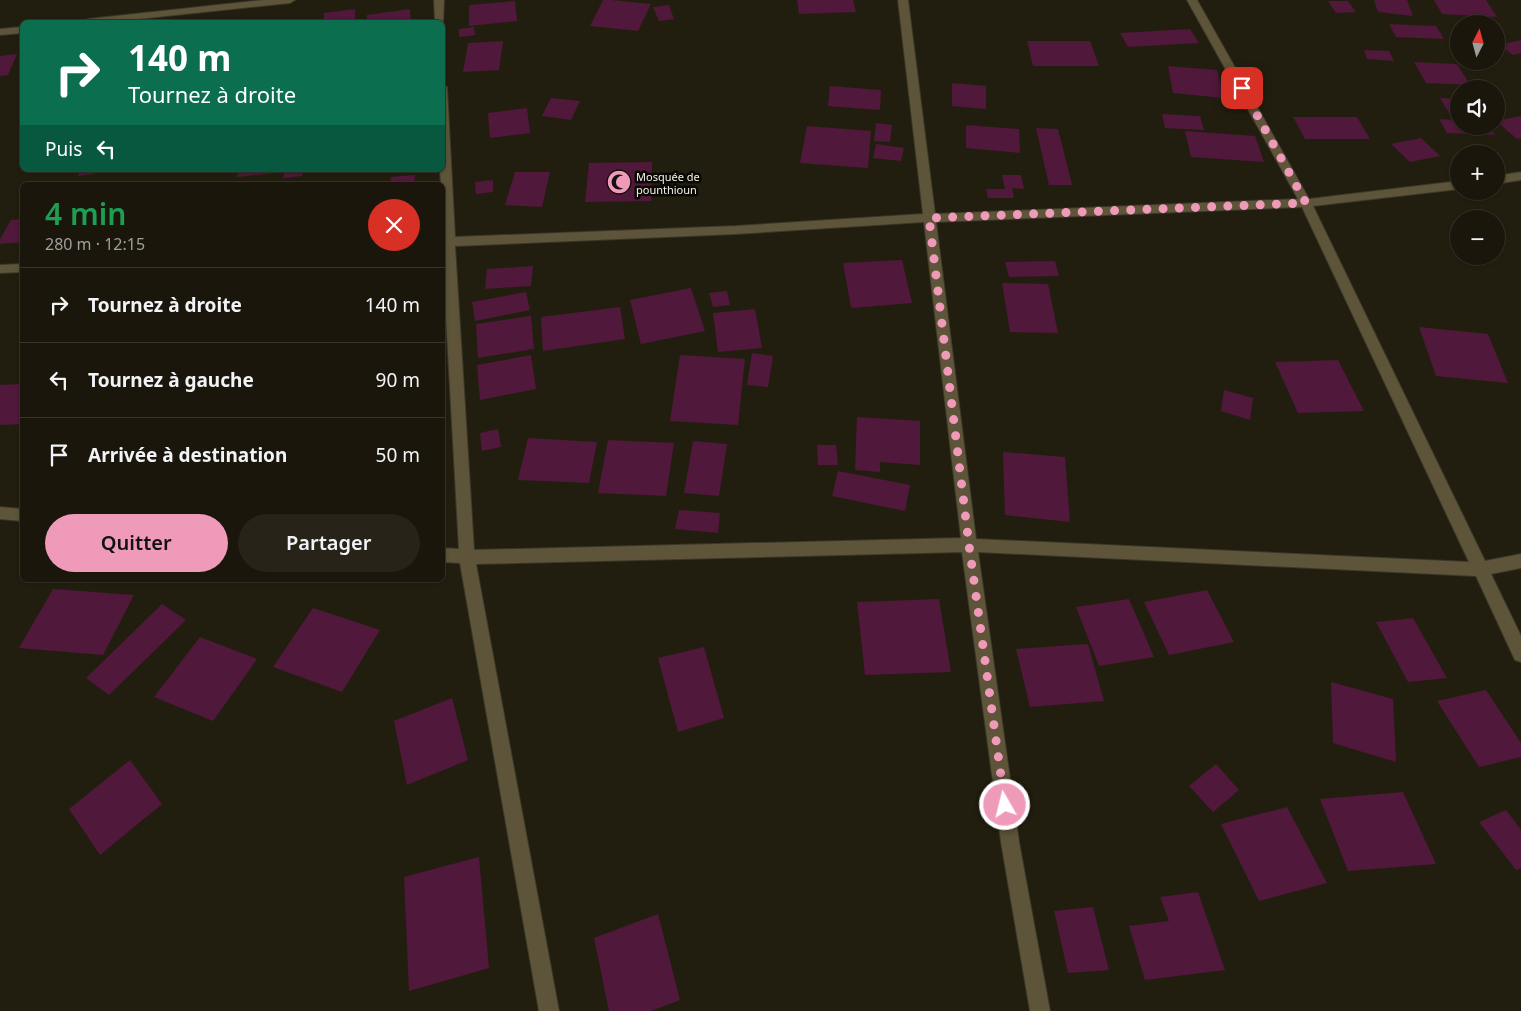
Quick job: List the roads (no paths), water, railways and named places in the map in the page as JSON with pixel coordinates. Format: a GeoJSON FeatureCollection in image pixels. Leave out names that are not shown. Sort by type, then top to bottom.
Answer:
{"type":"FeatureCollection","features":[{"type":"Feature","properties":{"kind":"street"},"geometry":{"type":"LineString","coordinates":[[106,20],[290,0]]}},
{"type":"Feature","properties":{"kind":"street"},"geometry":{"type":"LineString","coordinates":[[439,0],[440,20]]}},
{"type":"Feature","properties":{"kind":"street"},"geometry":{"type":"LineString","coordinates":[[903,0],[969,545],[1010,842],[1040,1011]]}},
{"type":"Feature","properties":{"kind":"street"},"geometry":{"type":"LineString","coordinates":[[1192,0],[1306,203],[1521,654]]}},
{"type":"Feature","properties":{"kind":"street"},"geometry":{"type":"LineString","coordinates":[[0,32],[20,30]]}},
{"type":"Feature","properties":{"kind":"street"},"geometry":{"type":"LineString","coordinates":[[1505,179],[1521,176]]}},
{"type":"Feature","properties":{"kind":"street"},"geometry":{"type":"LineString","coordinates":[[446,241],[726,230],[929,218],[1306,203],[1450,186]]}},
{"type":"Feature","properties":{"kind":"street"},"geometry":{"type":"LineString","coordinates":[[445,202],[467,557],[549,1011]]}},
{"type":"Feature","properties":{"kind":"street"},"geometry":{"type":"LineString","coordinates":[[0,269],[20,268]]}},
{"type":"Feature","properties":{"kind":"street"},"geometry":{"type":"LineString","coordinates":[[0,513],[20,515]]}},
{"type":"Feature","properties":{"kind":"street"},"geometry":{"type":"LineString","coordinates":[[445,555],[467,557],[969,545],[1479,569],[1521,561]]}},
{"type":"Feature","properties":{"kind":"place","name":"Mosquée de pounthioun"},"geometry":{"type":"Point","coordinates":[619,182]}}]}
